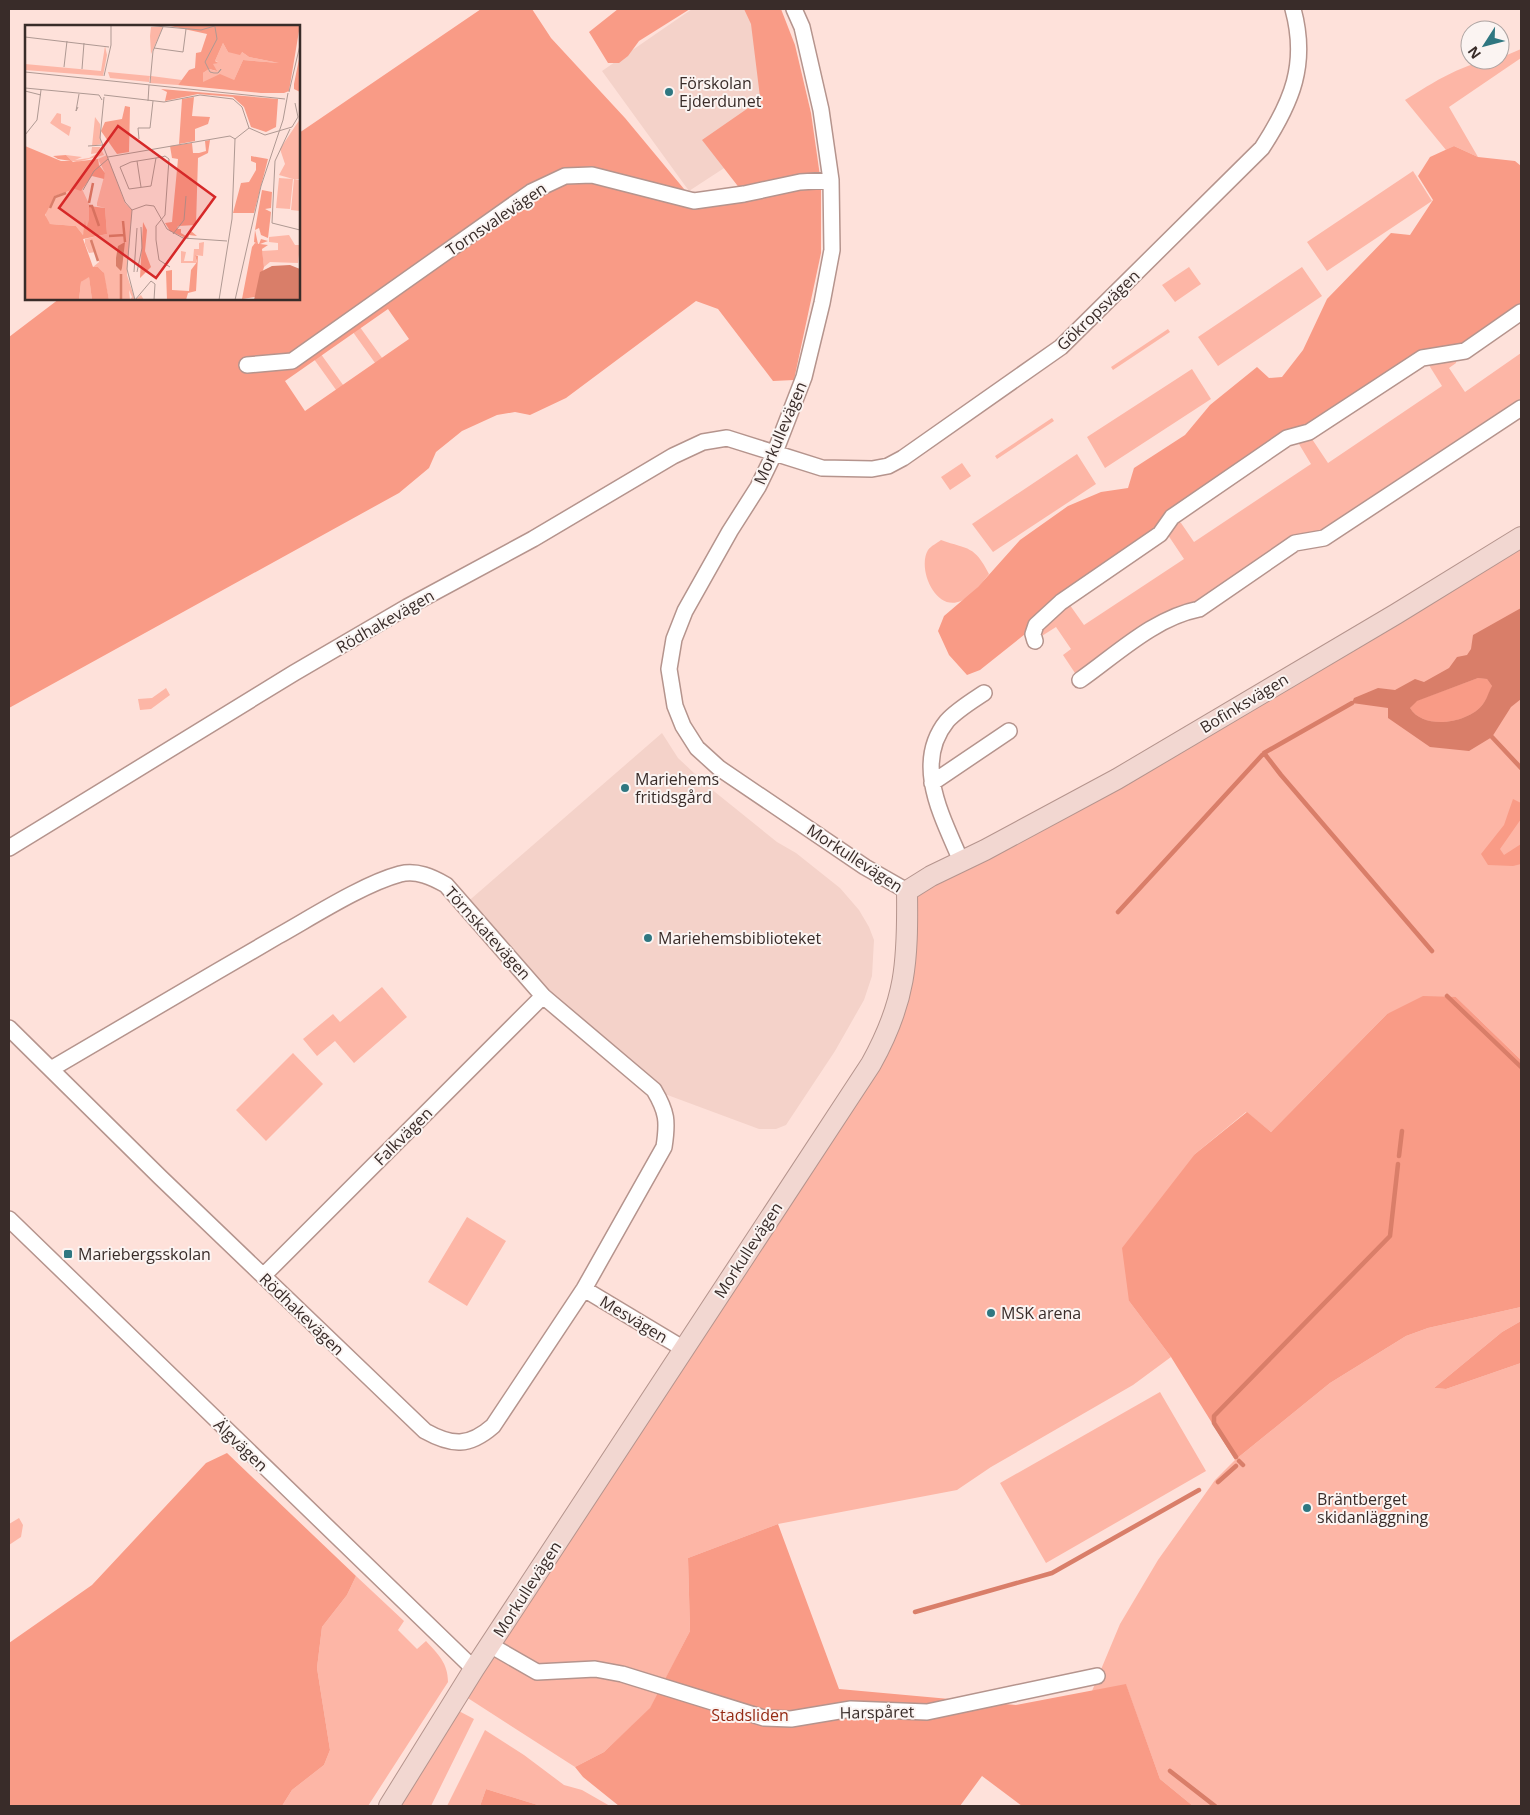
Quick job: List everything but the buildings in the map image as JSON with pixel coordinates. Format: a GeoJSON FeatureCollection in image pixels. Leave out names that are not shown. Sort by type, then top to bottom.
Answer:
{"type":"FeatureCollection","features":[{"type":"Feature","properties":{"kind":"street","name":"Morkullevägen"},"geometry":{"type":"LineString","coordinates":[[389,1806],[490,1645],[684,1350],[885,1038],[899,1002],[907,959],[907,891],[865,867],[719,768],[698,748],[675,706],[669,668],[678,630],[685,611],[730,531],[758,487],[775,452],[804,377],[822,303],[832,250],[831,180],[821,110],[802,27],[794,9]]}},
{"type":"Feature","properties":{"kind":"street","name":"Gökropsvägen"},"geometry":{"type":"LineString","coordinates":[[775,452],[800,463],[822,468],[872,469],[888,466],[918,449],[1061,347],[1262,148],[1276,126],[1290,97],[1298,64],[1299,41],[1292,9]]}},
{"type":"Feature","properties":{"kind":"street","name":"Tornsvalevägen"},"geometry":{"type":"LineString","coordinates":[[247,365],[292,361],[531,192],[565,176],[592,175],[694,201],[727,197],[800,182],[831,180]]}},
{"type":"Feature","properties":{"kind":"street"},"geometry":{"type":"LineString","coordinates":[[1035,641],[1033,634],[1036,625],[1060,602],[1160,534],[1172,517],[1287,438],[1309,432],[1425,356],[1465,351],[1521,312]]}},
{"type":"Feature","properties":{"kind":"street"},"geometry":{"type":"LineString","coordinates":[[1080,680],[1158,625],[1181,613],[1199,609],[1295,543],[1324,538],[1521,408]]}},
{"type":"Feature","properties":{"kind":"street","name":"Rödhakevägen"},"geometry":{"type":"LineString","coordinates":[[9,848],[294,673],[407,607],[533,539],[673,456],[703,442],[727,438],[775,452]]}},
{"type":"Feature","properties":{"kind":"street","name":"Bofinksvägen"},"geometry":{"type":"LineString","coordinates":[[907,891],[1117,779],[1396,614],[1521,537]]}},
{"type":"Feature","properties":{"kind":"street"},"geometry":{"type":"LineString","coordinates":[[961,861],[932,783],[929,769],[937,736],[948,720],[984,693]]}},
{"type":"Feature","properties":{"kind":"street"},"geometry":{"type":"LineString","coordinates":[[932,783],[1009,731]]}},
{"type":"Feature","properties":{"kind":"street","name":"Törnskatevägen"},"geometry":{"type":"LineString","coordinates":[[50,1068],[291,929],[372,885],[400,874],[413,872],[432,877],[446,885],[543,996],[654,1090],[664,1106],[668,1123],[664,1147],[584,1289]]}},
{"type":"Feature","properties":{"kind":"street","name":"Falkvägen"},"geometry":{"type":"LineString","coordinates":[[263,1276],[543,996]]}},
{"type":"Feature","properties":{"kind":"street","name":"Rödhakevägen"},"geometry":{"type":"LineString","coordinates":[[9,1028],[160,1177],[425,1431],[443,1441],[461,1442],[479,1438],[493,1426],[584,1289]]}},
{"type":"Feature","properties":{"kind":"street","name":"Älgvägen"},"geometry":{"type":"LineString","coordinates":[[9,1219],[474,1670]]}},
{"type":"Feature","properties":{"kind":"street","name":"Mesvägen"},"geometry":{"type":"LineString","coordinates":[[584,1289],[684,1350]]}},
{"type":"Feature","properties":{"kind":"street","name":"Harspåret"},"geometry":{"type":"LineString","coordinates":[[490,1645],[537,1672],[595,1670],[622,1674],[764,1718],[791,1719],[851,1709],[927,1712],[1097,1676]]}},
{"type":"Feature","properties":{"kind":"shaded area"},"geometry":{"type":"Polygon","coordinates":[[[692,9],[765,9],[796,121],[689,191],[602,71],[692,9]]]}},
{"type":"Feature","properties":{"kind":"shaded area"},"geometry":{"type":"Polygon","coordinates":[[[1521,49],[1521,58],[1510,65],[1510,54],[1521,49]]]}},
{"type":"Feature","properties":{"kind":"shaded area"},"geometry":{"type":"Polygon","coordinates":[[[1460,69],[1503,70],[1449,107],[1478,157],[1454,146],[1446,150],[1405,100],[1460,69]]]}},
{"type":"Feature","properties":{"kind":"shaded area"},"geometry":{"type":"Polygon","coordinates":[[[1413,171],[1432,201],[1327,271],[1307,242],[1413,171]]]}},
{"type":"Feature","properties":{"kind":"shaded area"},"geometry":{"type":"Polygon","coordinates":[[[1189,267],[1201,284],[1175,302],[1162,285],[1189,267]]]}},
{"type":"Feature","properties":{"kind":"shaded area"},"geometry":{"type":"Polygon","coordinates":[[[1302,267],[1322,296],[1218,366],[1198,337],[1302,267]]]}},
{"type":"Feature","properties":{"kind":"shaded area"},"geometry":{"type":"Polygon","coordinates":[[[357,323],[385,362],[378,367],[350,328],[357,323]]]}},
{"type":"Feature","properties":{"kind":"shaded area"},"geometry":{"type":"Polygon","coordinates":[[[1168,329],[1170,332],[1113,370],[1111,367],[1168,329]]]}},
{"type":"Feature","properties":{"kind":"shaded area"},"geometry":{"type":"Polygon","coordinates":[[[318,350],[346,389],[339,394],[311,355],[318,350]]]}},
{"type":"Feature","properties":{"kind":"shaded area"},"geometry":{"type":"Polygon","coordinates":[[[1521,353],[1521,401],[1330,531],[1192,605],[1175,608],[1166,613],[1079,673],[1075,673],[1063,655],[1071,649],[1056,627],[1037,639],[1037,631],[1067,601],[1084,625],[1184,559],[1166,532],[1176,520],[1181,523],[1194,542],[1311,464],[1296,439],[1310,436],[1328,463],[1442,386],[1427,362],[1457,356],[1456,363],[1449,368],[1465,392],[1521,353]]]}},
{"type":"Feature","properties":{"kind":"shaded area"},"geometry":{"type":"Polygon","coordinates":[[[1192,369],[1211,399],[1105,468],[1087,437],[1192,369]]]}},
{"type":"Feature","properties":{"kind":"shaded area"},"geometry":{"type":"Polygon","coordinates":[[[1052,418],[1054,421],[997,459],[995,456],[1052,418]]]}},
{"type":"Feature","properties":{"kind":"shaded area"},"geometry":{"type":"Polygon","coordinates":[[[1077,454],[1096,484],[993,552],[972,524],[1077,454]]]}},
{"type":"Feature","properties":{"kind":"shaded area"},"geometry":{"type":"Polygon","coordinates":[[[962,463],[971,476],[950,490],[941,477],[962,463]]]}},
{"type":"Feature","properties":{"kind":"shaded area"},"geometry":{"type":"Polygon","coordinates":[[[1521,537],[1521,1060],[1456,997],[1387,1014],[1271,1132],[1246,1112],[1195,1154],[1129,1301],[1171,1357],[1133,1385],[991,1467],[957,1490],[778,1524],[688,1558],[690,1631],[650,1709],[604,1752],[575,1767],[460,1693],[885,1038],[907,891],[1521,537]]]}},
{"type":"Feature","properties":{"kind":"shaded area"},"geometry":{"type":"Polygon","coordinates":[[[941,540],[975,553],[989,574],[972,593],[961,601],[952,603],[943,600],[936,594],[927,577],[925,558],[928,550],[941,540]]]}},
{"type":"Feature","properties":{"kind":"shaded area"},"geometry":{"type":"Polygon","coordinates":[[[1521,608],[1521,699],[1511,707],[1492,737],[1469,751],[1430,747],[1388,718],[1388,708],[1352,703],[1354,698],[1378,688],[1395,690],[1415,679],[1424,682],[1449,668],[1457,657],[1467,655],[1471,649],[1473,635],[1521,608]],[[1478,678],[1417,701],[1410,708],[1425,720],[1436,722],[1457,720],[1468,716],[1476,711],[1486,700],[1492,686],[1487,679],[1478,678]]]}},
{"type":"Feature","properties":{"kind":"shaded area"},"geometry":{"type":"Polygon","coordinates":[[[166,688],[170,695],[151,709],[140,710],[138,699],[152,698],[166,688]]]}},
{"type":"Feature","properties":{"kind":"shaded area"},"geometry":{"type":"Polygon","coordinates":[[[662,733],[678,758],[710,788],[777,842],[796,853],[840,888],[859,910],[874,940],[872,976],[864,1000],[835,1051],[786,1125],[776,1129],[759,1129],[654,1090],[559,1009],[464,905],[662,733]]]}},
{"type":"Feature","properties":{"kind":"shaded area"},"geometry":{"type":"Polygon","coordinates":[[[382,987],[407,1017],[354,1063],[335,1041],[317,1056],[303,1039],[333,1014],[340,1022],[382,987]]]}},
{"type":"Feature","properties":{"kind":"shaded area"},"geometry":{"type":"Polygon","coordinates":[[[293,1053],[323,1084],[266,1141],[236,1110],[293,1053]]]}},
{"type":"Feature","properties":{"kind":"shaded area"},"geometry":{"type":"Polygon","coordinates":[[[467,1217],[506,1241],[467,1306],[428,1282],[467,1217]]]}},
{"type":"Feature","properties":{"kind":"shaded area"},"geometry":{"type":"Polygon","coordinates":[[[1521,1307],[1521,1321],[1502,1332],[1434,1388],[1446,1389],[1521,1363],[1521,1806],[1193,1806],[1160,1779],[1126,1685],[1092,1691],[1120,1624],[1158,1560],[1215,1480],[1235,1460],[1330,1383],[1406,1336],[1428,1328],[1521,1307]]]}},
{"type":"Feature","properties":{"kind":"shaded area"},"geometry":{"type":"Polygon","coordinates":[[[1160,1392],[1206,1471],[1046,1563],[1000,1483],[1160,1392]]]}},
{"type":"Feature","properties":{"kind":"shaded area"},"geometry":{"type":"Polygon","coordinates":[[[19,1518],[23,1525],[21,1537],[9,1545],[9,1524],[19,1518]]]}},
{"type":"Feature","properties":{"kind":"shaded area"},"geometry":{"type":"Polygon","coordinates":[[[356,1576],[404,1621],[398,1630],[417,1649],[426,1641],[442,1659],[448,1675],[448,1682],[368,1806],[282,1806],[292,1790],[324,1765],[330,1750],[317,1668],[322,1627],[347,1595],[356,1576]]]}},
{"type":"Feature","properties":{"kind":"shaded area"},"geometry":{"type":"Polygon","coordinates":[[[457,1710],[474,1719],[431,1806],[396,1806],[457,1710]]]}},
{"type":"Feature","properties":{"kind":"shaded area"},"geometry":{"type":"Polygon","coordinates":[[[485,1730],[524,1755],[564,1785],[582,1790],[610,1806],[541,1806],[486,1789],[480,1806],[447,1806],[485,1730]]]}},
{"type":"Feature","properties":{"kind":"green space"},"geometry":{"type":"Polygon","coordinates":[[[481,9],[532,9],[551,38],[625,118],[694,201],[744,194],[702,140],[754,104],[760,97],[751,24],[744,9],[781,9],[795,45],[811,113],[821,183],[821,253],[794,380],[773,381],[718,309],[696,301],[566,398],[530,415],[515,412],[497,415],[462,431],[436,452],[429,468],[399,493],[9,708],[9,337],[58,300],[300,300],[300,132],[481,9]],[[388,309],[285,381],[305,411],[409,339],[388,309]]]}},
{"type":"Feature","properties":{"kind":"green space"},"geometry":{"type":"Polygon","coordinates":[[[618,9],[690,9],[639,41],[628,56],[619,63],[608,63],[589,32],[618,9]]]}},
{"type":"Feature","properties":{"kind":"green space"},"geometry":{"type":"Polygon","coordinates":[[[1454,146],[1478,157],[1515,161],[1521,166],[1521,312],[1471,347],[1425,356],[1287,438],[1049,615],[980,670],[967,675],[949,655],[938,631],[944,616],[978,587],[1020,540],[1068,506],[1101,492],[1128,488],[1134,468],[1185,435],[1210,405],[1257,367],[1269,378],[1282,377],[1303,350],[1327,299],[1391,233],[1410,235],[1433,200],[1418,176],[1430,157],[1454,146]]]}},
{"type":"Feature","properties":{"kind":"green space"},"geometry":{"type":"Polygon","coordinates":[[[1478,678],[1487,679],[1492,686],[1483,704],[1468,716],[1457,720],[1436,722],[1425,720],[1410,708],[1416,701],[1478,678]]]}},
{"type":"Feature","properties":{"kind":"green space"},"geometry":{"type":"Polygon","coordinates":[[[1513,799],[1521,803],[1521,819],[1500,849],[1504,855],[1521,844],[1521,864],[1513,866],[1488,865],[1481,854],[1504,825],[1513,799]]]}},
{"type":"Feature","properties":{"kind":"green space"},"geometry":{"type":"Polygon","coordinates":[[[1423,996],[1456,997],[1521,1060],[1521,1307],[1428,1328],[1406,1336],[1330,1383],[1235,1460],[1171,1357],[1129,1301],[1122,1248],[1195,1154],[1247,1112],[1271,1132],[1387,1014],[1423,996]]]}},
{"type":"Feature","properties":{"kind":"green space"},"geometry":{"type":"Polygon","coordinates":[[[1521,1321],[1521,1363],[1446,1389],[1434,1388],[1502,1332],[1521,1321]]]}},
{"type":"Feature","properties":{"kind":"green space"},"geometry":{"type":"Polygon","coordinates":[[[227,1453],[356,1576],[347,1595],[322,1627],[317,1668],[330,1750],[324,1765],[292,1790],[282,1806],[9,1806],[9,1643],[92,1585],[206,1463],[227,1453]]]}},
{"type":"Feature","properties":{"kind":"green space","name":"Stadsliden"},"geometry":{"type":"Polygon","coordinates":[[[778,1524],[839,1689],[1016,1705],[1126,1684],[1160,1779],[1193,1806],[1022,1806],[982,1776],[960,1806],[619,1806],[583,1777],[575,1767],[604,1752],[650,1708],[690,1631],[688,1558],[778,1524]]]}},
{"type":"Feature","properties":{"kind":"green space"},"geometry":{"type":"Polygon","coordinates":[[[486,1789],[541,1806],[480,1806],[486,1789]]]}},
{"type":"Feature","properties":{"kind":"waterway"},"geometry":{"type":"LineString","coordinates":[[1118,912],[1264,753],[1352,703]]}},
{"type":"Feature","properties":{"kind":"waterway"},"geometry":{"type":"LineString","coordinates":[[1492,737],[1521,768]]}},
{"type":"Feature","properties":{"kind":"waterway"},"geometry":{"type":"LineString","coordinates":[[1264,753],[1432,951]]}},
{"type":"Feature","properties":{"kind":"waterway"},"geometry":{"type":"LineString","coordinates":[[1447,996],[1521,1067]]}},
{"type":"Feature","properties":{"kind":"waterway"},"geometry":{"type":"LineString","coordinates":[[1399,1156],[1402,1131]]}},
{"type":"Feature","properties":{"kind":"waterway"},"geometry":{"type":"LineString","coordinates":[[1236,1457],[1214,1423],[1214,1416],[1390,1236],[1398,1164]]}},
{"type":"Feature","properties":{"kind":"waterway"},"geometry":{"type":"LineString","coordinates":[[1239,1461],[1243,1465]]}},
{"type":"Feature","properties":{"kind":"waterway"},"geometry":{"type":"LineString","coordinates":[[1218,1482],[1236,1466]]}},
{"type":"Feature","properties":{"kind":"waterway"},"geometry":{"type":"LineString","coordinates":[[915,1612],[1052,1573],[1199,1490]]}},
{"type":"Feature","properties":{"kind":"waterway"},"geometry":{"type":"LineString","coordinates":[[1170,1771],[1215,1806]]}},
{"type":"Feature","properties":{"kind":"place","name":"Förskolan Ejderdunet"},"geometry":{"type":"Point","coordinates":[669,92]}},
{"type":"Feature","properties":{"kind":"place","name":"Mariehems fritidsgård"},"geometry":{"type":"Point","coordinates":[625,788]}},
{"type":"Feature","properties":{"kind":"place","name":"Mariehemsbiblioteket"},"geometry":{"type":"Point","coordinates":[648,938]}},
{"type":"Feature","properties":{"kind":"place","name":"Mariebergsskolan"},"geometry":{"type":"Point","coordinates":[68,1254]}},
{"type":"Feature","properties":{"kind":"place","name":"MSK arena"},"geometry":{"type":"Point","coordinates":[991,1313]}},
{"type":"Feature","properties":{"kind":"place","name":"Bräntberget skidanläggning"},"geometry":{"type":"Point","coordinates":[1307,1508]}}]}
